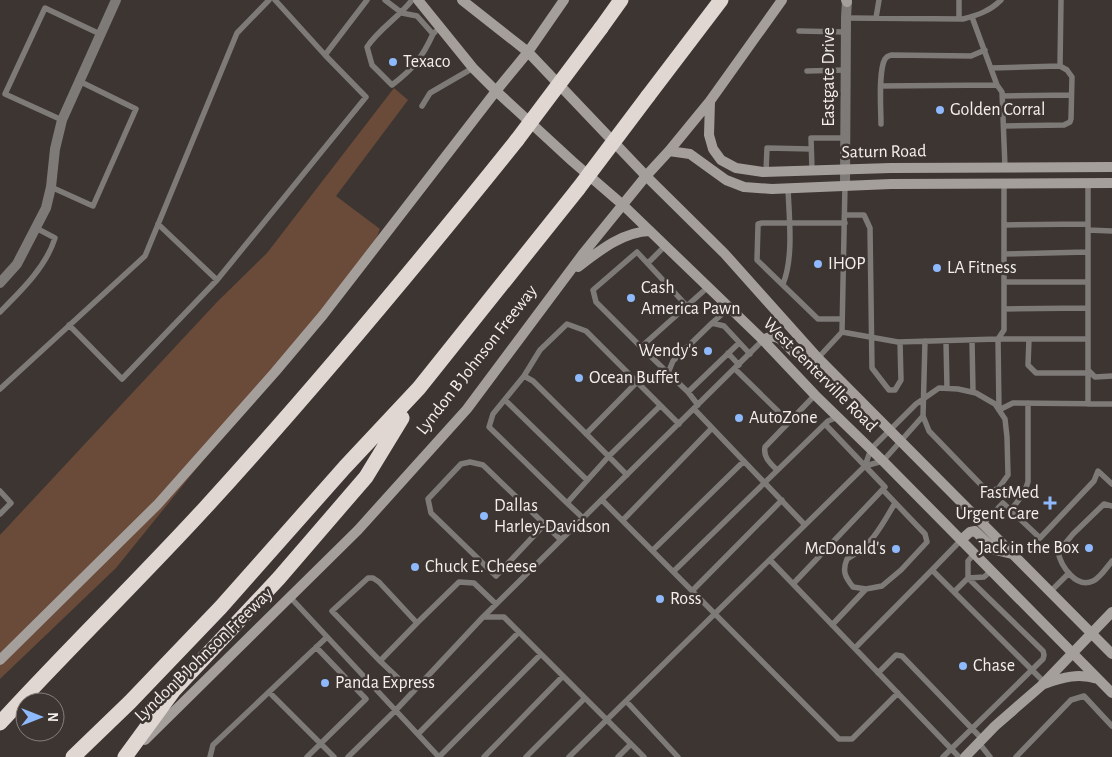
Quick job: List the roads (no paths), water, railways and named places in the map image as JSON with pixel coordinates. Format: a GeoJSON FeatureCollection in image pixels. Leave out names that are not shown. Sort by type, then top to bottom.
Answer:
{"type":"FeatureCollection","features":[{"type":"Feature","properties":{"kind":"highway"},"geometry":{"type":"LineString","coordinates":[[0,724],[204,508],[322,377],[517,140],[621,0]]}},
{"type":"Feature","properties":{"kind":"highway","name":"Lyndon B Johnson Freeway"},"geometry":{"type":"LineString","coordinates":[[73,757],[130,702],[221,607],[345,467],[419,388],[578,189],[721,0]]}},
{"type":"Feature","properties":{"kind":"highway"},"geometry":{"type":"LineString","coordinates":[[126,757],[174,690],[279,578],[366,477],[419,388]]}},
{"type":"Feature","properties":{"kind":"main road","name":"West Centerville Road"},"geometry":{"type":"LineString","coordinates":[[418,0],[436,30],[473,68],[572,161],[624,205],[763,340],[815,395],[883,461],[1112,693]]}},
{"type":"Feature","properties":{"kind":"main road","name":"West Centerville Road"},"geometry":{"type":"LineString","coordinates":[[462,0],[528,52],[646,176],[724,253],[818,358],[1112,654]]}},
{"type":"Feature","properties":{"kind":"main road"},"geometry":{"type":"LineString","coordinates":[[0,660],[158,504],[216,440],[323,315],[496,90],[528,52],[564,0]]}},
{"type":"Feature","properties":{"kind":"main road","name":"Lyndon B Johnson Freeway"},"geometry":{"type":"LineString","coordinates":[[126,757],[358,530],[467,409],[582,255],[710,101],[782,0]]}},
{"type":"Feature","properties":{"kind":"main road","name":"Saturn Road"},"geometry":{"type":"LineString","coordinates":[[710,101],[709,135],[713,149],[721,160],[736,168],[766,172],[845,169],[1112,167]]}},
{"type":"Feature","properties":{"kind":"main road","name":"Saturn Road"},"geometry":{"type":"LineString","coordinates":[[669,152],[690,154],[726,180],[744,187],[1112,183]]}},
{"type":"Feature","properties":{"kind":"main road"},"geometry":{"type":"LineString","coordinates":[[1004,184],[1005,167]]}},
{"type":"Feature","properties":{"kind":"main road"},"geometry":{"type":"LineString","coordinates":[[569,274],[620,238],[639,231],[650,231]]}},
{"type":"Feature","properties":{"kind":"main road"},"geometry":{"type":"LineString","coordinates":[[763,340],[777,337],[800,357],[818,358]]}},
{"type":"Feature","properties":{"kind":"main road"},"geometry":{"type":"LineString","coordinates":[[961,540],[970,532],[975,531],[995,550],[1013,555]]}},
{"type":"Feature","properties":{"kind":"main road"},"geometry":{"type":"LineString","coordinates":[[965,757],[1042,684],[1112,612]]}},
{"type":"Feature","properties":{"kind":"main road"},"geometry":{"type":"LineString","coordinates":[[1042,684],[1078,675],[1098,679]]}},
{"type":"Feature","properties":{"kind":"street"},"geometry":{"type":"LineString","coordinates":[[0,283],[17,264],[46,208],[51,187],[55,149],[62,120],[116,0]]}},
{"type":"Feature","properties":{"kind":"street","name":"Eastgate Drive"},"geometry":{"type":"LineString","coordinates":[[845,185],[846,1]]}},
{"type":"Feature","properties":{"kind":"lane"},"geometry":{"type":"LineString","coordinates":[[0,389],[145,256],[237,33],[269,0]]}},
{"type":"Feature","properties":{"kind":"lane"},"geometry":{"type":"LineString","coordinates":[[69,325],[122,379],[217,280],[366,96],[325,55],[275,0]]}},
{"type":"Feature","properties":{"kind":"lane"},"geometry":{"type":"LineString","coordinates":[[325,55],[367,0]]}},
{"type":"Feature","properties":{"kind":"lane"},"geometry":{"type":"LineString","coordinates":[[385,0],[402,13],[417,16],[436,30],[425,53],[406,74],[392,85],[372,66],[367,47],[372,39],[402,13],[412,0]]}},
{"type":"Feature","properties":{"kind":"lane"},"geometry":{"type":"LineString","coordinates":[[876,18],[879,0]]}},
{"type":"Feature","properties":{"kind":"lane"},"geometry":{"type":"LineString","coordinates":[[959,0],[959,19]]}},
{"type":"Feature","properties":{"kind":"lane"},"geometry":{"type":"LineString","coordinates":[[846,18],[959,19],[994,7],[1001,0]]}},
{"type":"Feature","properties":{"kind":"lane"},"geometry":{"type":"LineString","coordinates":[[1060,0],[1060,66]]}},
{"type":"Feature","properties":{"kind":"lane"},"geometry":{"type":"LineString","coordinates":[[62,120],[5,94],[45,8],[100,34]]}},
{"type":"Feature","properties":{"kind":"lane"},"geometry":{"type":"LineString","coordinates":[[972,16],[997,85],[1002,92],[1005,167]]}},
{"type":"Feature","properties":{"kind":"lane"},"geometry":{"type":"LineString","coordinates":[[799,31],[846,32]]}},
{"type":"Feature","properties":{"kind":"lane"},"geometry":{"type":"LineString","coordinates":[[881,124],[881,86],[884,60],[887,56],[971,56],[985,50]]}},
{"type":"Feature","properties":{"kind":"lane"},"geometry":{"type":"LineString","coordinates":[[991,68],[1060,66],[1070,74],[1071,119],[1067,124],[1004,126]]}},
{"type":"Feature","properties":{"kind":"lane"},"geometry":{"type":"LineString","coordinates":[[422,106],[430,93],[473,68]]}},
{"type":"Feature","properties":{"kind":"lane"},"geometry":{"type":"LineString","coordinates":[[807,71],[845,70]]}},
{"type":"Feature","properties":{"kind":"lane"},"geometry":{"type":"LineString","coordinates":[[51,187],[93,206],[136,109],[79,81]]}},
{"type":"Feature","properties":{"kind":"lane"},"geometry":{"type":"LineString","coordinates":[[881,86],[997,85]]}},
{"type":"Feature","properties":{"kind":"lane"},"geometry":{"type":"LineString","coordinates":[[1002,96],[1071,95]]}},
{"type":"Feature","properties":{"kind":"lane"},"geometry":{"type":"LineString","coordinates":[[812,170],[811,138],[845,138]]}},
{"type":"Feature","properties":{"kind":"lane"},"geometry":{"type":"LineString","coordinates":[[766,172],[767,148],[811,148]]}},
{"type":"Feature","properties":{"kind":"lane"},"geometry":{"type":"LineString","coordinates":[[999,410],[998,340],[1004,330],[1004,184]]}},
{"type":"Feature","properties":{"kind":"lane"},"geometry":{"type":"LineString","coordinates":[[1088,184],[1088,404]]}},
{"type":"Feature","properties":{"kind":"lane"},"geometry":{"type":"LineString","coordinates":[[818,358],[842,332],[845,185]]}},
{"type":"Feature","properties":{"kind":"lane"},"geometry":{"type":"LineString","coordinates":[[783,284],[788,271],[790,223],[788,188]]}},
{"type":"Feature","properties":{"kind":"lane"},"geometry":{"type":"LineString","coordinates":[[845,215],[864,215],[870,228],[872,368],[889,390],[895,390],[900,380],[900,342]]}},
{"type":"Feature","properties":{"kind":"lane"},"geometry":{"type":"LineString","coordinates":[[842,319],[818,319],[758,260],[758,224],[845,223]]}},
{"type":"Feature","properties":{"kind":"lane"},"geometry":{"type":"LineString","coordinates":[[158,224],[217,280]]}},
{"type":"Feature","properties":{"kind":"lane"},"geometry":{"type":"LineString","coordinates":[[1004,225],[1088,227],[1112,231]]}},
{"type":"Feature","properties":{"kind":"lane"},"geometry":{"type":"LineString","coordinates":[[0,312],[27,286],[53,246],[55,238],[36,228]]}},
{"type":"Feature","properties":{"kind":"lane"},"geometry":{"type":"LineString","coordinates":[[648,263],[665,246]]}},
{"type":"Feature","properties":{"kind":"lane"},"geometry":{"type":"LineString","coordinates":[[687,306],[637,252],[593,290],[596,302],[688,392],[696,407],[712,428],[805,525]]}},
{"type":"Feature","properties":{"kind":"lane"},"geometry":{"type":"LineString","coordinates":[[1004,254],[1088,252]]}},
{"type":"Feature","properties":{"kind":"lane"},"geometry":{"type":"LineString","coordinates":[[1004,282],[1088,282]]}},
{"type":"Feature","properties":{"kind":"lane"},"geometry":{"type":"LineString","coordinates":[[641,347],[708,288]]}},
{"type":"Feature","properties":{"kind":"lane"},"geometry":{"type":"LineString","coordinates":[[668,373],[674,361],[729,308]]}},
{"type":"Feature","properties":{"kind":"lane"},"geometry":{"type":"LineString","coordinates":[[1004,308],[1088,308]]}},
{"type":"Feature","properties":{"kind":"lane"},"geometry":{"type":"LineString","coordinates":[[712,323],[724,326],[750,354]]}},
{"type":"Feature","properties":{"kind":"lane"},"geometry":{"type":"LineString","coordinates":[[583,518],[489,427],[493,414],[524,376],[540,350],[567,324],[586,331],[679,424]]}},
{"type":"Feature","properties":{"kind":"lane"},"geometry":{"type":"LineString","coordinates":[[842,332],[900,342],[1088,340]]}},
{"type":"Feature","properties":{"kind":"lane"},"geometry":{"type":"LineString","coordinates":[[348,757],[396,710],[483,616],[763,340]]}},
{"type":"Feature","properties":{"kind":"lane"},"geometry":{"type":"LineString","coordinates":[[972,340],[973,392]]}},
{"type":"Feature","properties":{"kind":"lane"},"geometry":{"type":"LineString","coordinates":[[1029,340],[1028,364],[1036,373],[1088,372],[1096,377],[1112,376]]}},
{"type":"Feature","properties":{"kind":"lane"},"geometry":{"type":"LineString","coordinates":[[569,757],[865,466],[871,449],[889,430],[916,404],[924,399],[939,388],[958,388],[973,392],[995,404],[999,410],[1004,419],[1007,438],[1008,475],[998,489],[987,491],[929,431],[924,416],[924,399],[925,341]]}},
{"type":"Feature","properties":{"kind":"lane"},"geometry":{"type":"LineString","coordinates":[[946,341],[947,388]]}},
{"type":"Feature","properties":{"kind":"lane"},"geometry":{"type":"LineString","coordinates":[[688,392],[739,342]]}},
{"type":"Feature","properties":{"kind":"lane"},"geometry":{"type":"LineString","coordinates":[[728,353],[737,367],[789,422]]}},
{"type":"Feature","properties":{"kind":"lane"},"geometry":{"type":"LineString","coordinates":[[524,376],[533,381],[628,474]]}},
{"type":"Feature","properties":{"kind":"lane"},"geometry":{"type":"LineString","coordinates":[[586,434],[637,382]]}},
{"type":"Feature","properties":{"kind":"lane"},"geometry":{"type":"LineString","coordinates":[[777,470],[767,460],[764,451],[765,446],[815,395]]}},
{"type":"Feature","properties":{"kind":"lane"},"geometry":{"type":"LineString","coordinates":[[505,400],[587,480]]}},
{"type":"Feature","properties":{"kind":"lane"},"geometry":{"type":"LineString","coordinates":[[999,410],[1013,403],[1112,404]]}},
{"type":"Feature","properties":{"kind":"lane"},"geometry":{"type":"LineString","coordinates":[[1011,510],[1024,492],[1028,482],[1028,403]]}},
{"type":"Feature","properties":{"kind":"lane"},"geometry":{"type":"LineString","coordinates":[[566,502],[660,406]]}},
{"type":"Feature","properties":{"kind":"lane"},"geometry":{"type":"LineString","coordinates":[[865,466],[883,461],[924,416]]}},
{"type":"Feature","properties":{"kind":"lane"},"geometry":{"type":"LineString","coordinates":[[674,571],[828,421],[838,417]]}},
{"type":"Feature","properties":{"kind":"lane"},"geometry":{"type":"LineString","coordinates":[[793,584],[885,487],[825,424]]}},
{"type":"Feature","properties":{"kind":"lane"},"geometry":{"type":"LineString","coordinates":[[623,520],[712,428]]}},
{"type":"Feature","properties":{"kind":"lane"},"geometry":{"type":"LineString","coordinates":[[653,550],[744,461]]}},
{"type":"Feature","properties":{"kind":"lane"},"geometry":{"type":"LineString","coordinates":[[544,525],[496,576],[431,513],[428,499],[461,464],[470,462],[483,466],[561,540]]}},
{"type":"Feature","properties":{"kind":"lane"},"geometry":{"type":"LineString","coordinates":[[983,524],[1003,503],[1040,538],[1094,480],[1098,471],[1112,484]]}},
{"type":"Feature","properties":{"kind":"lane"},"geometry":{"type":"LineString","coordinates":[[883,490],[896,503],[925,534],[927,542],[901,570],[882,586],[866,589],[853,587],[847,580],[843,568],[846,559],[860,552],[878,534],[896,503]]}},
{"type":"Feature","properties":{"kind":"lane"},"geometry":{"type":"LineString","coordinates":[[0,491],[11,502],[0,514]]}},
{"type":"Feature","properties":{"kind":"lane"},"geometry":{"type":"LineString","coordinates":[[602,500],[839,739],[852,739],[898,693]]}},
{"type":"Feature","properties":{"kind":"lane"},"geometry":{"type":"LineString","coordinates":[[693,590],[782,500]]}},
{"type":"Feature","properties":{"kind":"lane"},"geometry":{"type":"LineString","coordinates":[[1112,506],[1104,504],[1073,534],[1058,552],[1060,562],[1072,578],[1084,583],[1094,581],[1112,562]]}},
{"type":"Feature","properties":{"kind":"lane"},"geometry":{"type":"LineString","coordinates":[[854,648],[961,540]]}},
{"type":"Feature","properties":{"kind":"lane"},"geometry":{"type":"LineString","coordinates":[[943,757],[1044,655],[968,578],[968,561],[974,554]]}},
{"type":"Feature","properties":{"kind":"lane"},"geometry":{"type":"LineString","coordinates":[[770,560],[959,757]]}},
{"type":"Feature","properties":{"kind":"lane"},"geometry":{"type":"LineString","coordinates":[[932,570],[1031,670],[1042,684]]}},
{"type":"Feature","properties":{"kind":"lane"},"geometry":{"type":"LineString","coordinates":[[954,592],[968,578],[984,577],[991,570]]}},
{"type":"Feature","properties":{"kind":"lane"},"geometry":{"type":"LineString","coordinates":[[1050,592],[1069,573]]}},
{"type":"Feature","properties":{"kind":"lane"},"geometry":{"type":"LineString","coordinates":[[398,678],[332,611],[368,578],[373,578],[418,623]]}},
{"type":"Feature","properties":{"kind":"lane"},"geometry":{"type":"LineString","coordinates":[[380,661],[459,582],[474,583],[496,604]]}},
{"type":"Feature","properties":{"kind":"lane"},"geometry":{"type":"LineString","coordinates":[[832,625],[866,589]]}},
{"type":"Feature","properties":{"kind":"lane"},"geometry":{"type":"LineString","coordinates":[[290,597],[439,757],[541,654]]}},
{"type":"Feature","properties":{"kind":"lane"},"geometry":{"type":"LineString","coordinates":[[483,616],[504,617],[644,757]]}},
{"type":"Feature","properties":{"kind":"lane"},"geometry":{"type":"LineString","coordinates":[[418,734],[519,632]]}},
{"type":"Feature","properties":{"kind":"lane"},"geometry":{"type":"LineString","coordinates":[[210,757],[214,745],[327,637]]}},
{"type":"Feature","properties":{"kind":"lane"},"geometry":{"type":"LineString","coordinates":[[307,757],[366,699],[316,647]]}},
{"type":"Feature","properties":{"kind":"lane"},"geometry":{"type":"LineString","coordinates":[[878,673],[896,655],[902,656],[972,729],[990,757]]}},
{"type":"Feature","properties":{"kind":"lane"},"geometry":{"type":"LineString","coordinates":[[484,757],[563,676]]}},
{"type":"Feature","properties":{"kind":"lane"},"geometry":{"type":"LineString","coordinates":[[269,692],[334,757]]}},
{"type":"Feature","properties":{"kind":"lane"},"geometry":{"type":"LineString","coordinates":[[1016,757],[1071,700],[1084,696],[1112,726]]}},
{"type":"Feature","properties":{"kind":"lane"},"geometry":{"type":"LineString","coordinates":[[526,757],[585,698]]}},
{"type":"Feature","properties":{"kind":"lane"},"geometry":{"type":"LineString","coordinates":[[626,701],[678,757]]}},
{"type":"Feature","properties":{"kind":"lane"},"geometry":{"type":"LineString","coordinates":[[618,757],[631,744]]}},
{"type":"Feature","properties":{"kind":"place","name":"Texaco"},"geometry":{"type":"Point","coordinates":[393,62]}},
{"type":"Feature","properties":{"kind":"place","name":"Golden Corral"},"geometry":{"type":"Point","coordinates":[940,110]}},
{"type":"Feature","properties":{"kind":"place","name":"IHOP"},"geometry":{"type":"Point","coordinates":[818,264]}},
{"type":"Feature","properties":{"kind":"place","name":"LA Fitness"},"geometry":{"type":"Point","coordinates":[937,268]}},
{"type":"Feature","properties":{"kind":"place","name":"Cash America Pawn"},"geometry":{"type":"Point","coordinates":[631,298]}},
{"type":"Feature","properties":{"kind":"place","name":"Wendy's"},"geometry":{"type":"Point","coordinates":[708,351]}},
{"type":"Feature","properties":{"kind":"place","name":"Ocean Buffet"},"geometry":{"type":"Point","coordinates":[579,378]}},
{"type":"Feature","properties":{"kind":"place","name":"AutoZone"},"geometry":{"type":"Point","coordinates":[739,418]}},
{"type":"Feature","properties":{"kind":"place","name":"FastMed Urgent Care"},"geometry":{"type":"Point","coordinates":[1050,503]}},
{"type":"Feature","properties":{"kind":"place","name":"Dallas Harley-Davidson"},"geometry":{"type":"Point","coordinates":[484,516]}},
{"type":"Feature","properties":{"kind":"place","name":"Jack in the Box"},"geometry":{"type":"Point","coordinates":[1089,548]}},
{"type":"Feature","properties":{"kind":"place","name":"McDonald's"},"geometry":{"type":"Point","coordinates":[896,549]}},
{"type":"Feature","properties":{"kind":"place","name":"Chuck E. Cheese"},"geometry":{"type":"Point","coordinates":[415,567]}},
{"type":"Feature","properties":{"kind":"place","name":"Ross"},"geometry":{"type":"Point","coordinates":[660,599]}},
{"type":"Feature","properties":{"kind":"place","name":"Chase"},"geometry":{"type":"Point","coordinates":[963,666]}},
{"type":"Feature","properties":{"kind":"place","name":"Panda Express"},"geometry":{"type":"Point","coordinates":[325,683]}}]}
